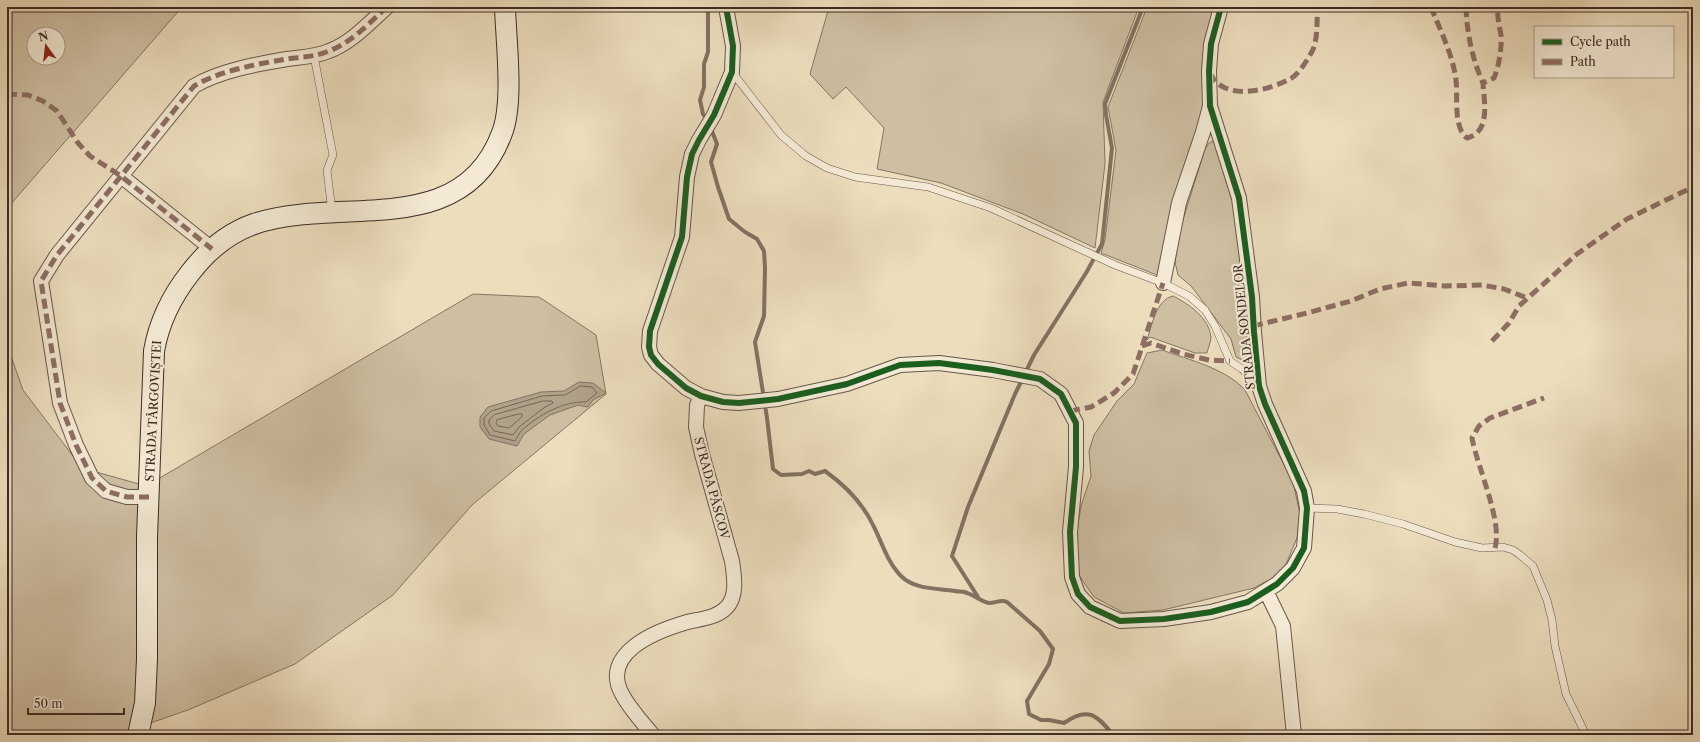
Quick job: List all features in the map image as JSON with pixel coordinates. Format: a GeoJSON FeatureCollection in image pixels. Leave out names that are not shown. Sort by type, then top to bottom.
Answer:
{"type":"FeatureCollection","features":[{"type":"Feature","properties":{"kind":"main road","name":"STRADA TÂRGOVIȘTEI"},"geometry":{"type":"LineString","coordinates":[[138,735],[145,703],[147,659],[147,537],[153,371],[157,333],[164,316],[185,280],[196,265],[212,248],[238,231],[254,224],[288,216],[332,212],[376,212],[422,205],[454,192],[467,184],[482,170],[495,150],[503,132],[507,109],[508,81],[505,7]]}},
{"type":"Feature","properties":{"kind":"street"},"geometry":{"type":"LineString","coordinates":[[149,497],[127,497],[106,491],[92,478],[76,445],[60,403],[41,281],[57,255],[194,86],[206,79],[220,74],[286,60],[314,56],[341,46],[387,7]]}},
{"type":"Feature","properties":{"kind":"street"},"geometry":{"type":"LineString","coordinates":[[701,396],[686,388],[658,364],[651,355],[649,348],[650,331],[682,237],[687,177],[692,154],[714,115],[732,72],[733,46],[726,7]]}},
{"type":"Feature","properties":{"kind":"street","name":"STRADA SONDELOR"},"geometry":{"type":"LineString","coordinates":[[701,396],[724,402],[738,403],[778,399],[847,384],[900,365],[916,364],[939,363],[993,370],[1040,379],[1061,394],[1076,423],[1076,467],[1070,532],[1072,577],[1078,594],[1090,607],[1120,621],[1164,619],[1210,612],[1248,602],[1277,584],[1293,568],[1304,548],[1307,508],[1304,491],[1265,404],[1259,386],[1252,297],[1239,198],[1210,106],[1210,44],[1221,7]]}},
{"type":"Feature","properties":{"kind":"street"},"geometry":{"type":"LineString","coordinates":[[1163,283],[1179,202],[1203,132],[1210,106]]}},
{"type":"Feature","properties":{"kind":"street"},"geometry":{"type":"LineString","coordinates":[[121,176],[212,248]]}},
{"type":"Feature","properties":{"kind":"street","name":"STRADA PÂSCOV"},"geometry":{"type":"LineString","coordinates":[[654,735],[635,715],[621,693],[616,675],[622,659],[634,645],[647,637],[683,623],[715,615],[727,608],[732,596],[734,579],[732,561],[702,454],[696,427],[697,405],[701,396]]}},
{"type":"Feature","properties":{"kind":"street"},"geometry":{"type":"LineString","coordinates":[[1266,591],[1283,626],[1294,735]]}},
{"type":"Feature","properties":{"kind":"lane"},"geometry":{"type":"LineString","coordinates":[[314,56],[333,155],[327,170],[332,212]]}},
{"type":"Feature","properties":{"kind":"lane"},"geometry":{"type":"LineString","coordinates":[[732,72],[781,135],[806,156],[827,168],[855,177],[928,187],[991,208],[1115,265],[1163,283],[1189,296],[1205,310],[1215,326],[1230,361],[1242,369],[1259,386]]}},
{"type":"Feature","properties":{"kind":"lane"},"geometry":{"type":"LineString","coordinates":[[1307,508],[1337,509],[1364,514],[1403,524],[1455,542],[1482,548],[1503,547],[1513,550],[1520,555],[1533,566],[1547,600],[1552,620],[1555,646],[1566,694],[1586,735]]}},
{"type":"Feature","properties":{"kind":"shaded area"},"geometry":{"type":"Polygon","coordinates":[[[7,7],[182,7],[10,205],[7,225],[7,7]]]}},
{"type":"Feature","properties":{"kind":"shaded area"},"geometry":{"type":"Polygon","coordinates":[[[829,7],[1139,7],[1103,102],[1105,164],[1095,248],[1023,214],[941,183],[877,169],[884,128],[846,87],[833,99],[810,74],[829,7]]]}},
{"type":"Feature","properties":{"kind":"shaded area"},"geometry":{"type":"Polygon","coordinates":[[[1147,7],[1217,7],[1206,95],[1161,273],[1157,275],[1101,253],[1105,240],[1116,150],[1108,107],[1147,7]]]}},
{"type":"Feature","properties":{"kind":"shaded area"},"geometry":{"type":"Polygon","coordinates":[[[1213,141],[1220,146],[1235,197],[1251,359],[1246,362],[1236,357],[1231,339],[1191,286],[1178,275],[1175,262],[1180,229],[1205,149],[1209,143],[1213,141]]]}},
{"type":"Feature","properties":{"kind":"shaded area"},"geometry":{"type":"Polygon","coordinates":[[[473,294],[539,297],[596,335],[606,394],[472,505],[393,595],[295,664],[188,710],[130,730],[97,735],[7,735],[7,345],[23,390],[82,468],[146,486],[473,294]]]}},
{"type":"Feature","properties":{"kind":"shaded area"},"geometry":{"type":"Polygon","coordinates":[[[1173,296],[1192,307],[1206,324],[1211,337],[1207,353],[1195,353],[1150,337],[1147,340],[1153,321],[1162,302],[1173,296]]]}},
{"type":"Feature","properties":{"kind":"shaded area"},"geometry":{"type":"Polygon","coordinates":[[[1162,350],[1217,370],[1237,382],[1245,390],[1293,482],[1300,514],[1297,538],[1281,573],[1254,588],[1163,610],[1124,613],[1094,597],[1080,577],[1074,548],[1081,506],[1091,476],[1089,451],[1094,435],[1117,401],[1134,384],[1147,353],[1162,350]]]}},
{"type":"Feature","properties":{"kind":"water"},"geometry":{"type":"Polygon","coordinates":[[[579,382],[593,383],[606,393],[593,400],[588,407],[578,405],[550,415],[524,434],[517,446],[489,439],[480,427],[480,417],[488,407],[541,392],[564,391],[579,382]]]}},
{"type":"Feature","properties":{"kind":"waterway"},"geometry":{"type":"LineString","coordinates":[[707,120],[703,114],[700,100],[704,87],[704,64],[708,52],[708,7]]}},
{"type":"Feature","properties":{"kind":"waterway"},"geometry":{"type":"LineString","coordinates":[[978,597],[952,556],[968,507],[1015,394],[1034,355],[1086,273],[1102,244],[1112,148],[1105,104],[1143,7]]}},
{"type":"Feature","properties":{"kind":"waterway"},"geometry":{"type":"LineString","coordinates":[[710,126],[717,144],[711,162],[729,219],[745,232],[757,239],[764,251],[764,316],[755,342],[767,418],[773,469],[781,475],[802,474],[809,471],[815,474],[825,471],[840,483],[853,495],[864,509],[892,565],[907,581],[926,588],[964,592],[989,603],[1001,601],[1007,602],[1040,631],[1053,649],[1049,664],[1027,701],[1029,714],[1041,720],[1064,723],[1080,715],[1092,715],[1102,722],[1113,735]]}},
{"type":"Feature","properties":{"kind":"marked path"},"geometry":{"type":"LineString","coordinates":[[149,497],[127,497],[106,491],[92,478],[76,445],[60,403],[41,281],[57,255],[194,86],[227,72],[275,61],[313,56],[329,51],[352,38],[387,7]]}},
{"type":"Feature","properties":{"kind":"marked path"},"geometry":{"type":"LineString","coordinates":[[1210,73],[1216,82],[1225,88],[1234,91],[1254,91],[1264,89],[1290,79],[1302,68],[1313,50],[1316,38],[1318,7]]}},
{"type":"Feature","properties":{"kind":"marked path"},"geometry":{"type":"LineString","coordinates":[[1431,7],[1452,61],[1456,80],[1458,119],[1460,127],[1467,138],[1475,135],[1480,130],[1483,123],[1485,107],[1483,83],[1494,78],[1499,63],[1501,35],[1498,7]]}},
{"type":"Feature","properties":{"kind":"marked path"},"geometry":{"type":"LineString","coordinates":[[1466,7],[1471,46],[1483,83]]}},
{"type":"Feature","properties":{"kind":"marked path"},"geometry":{"type":"LineString","coordinates":[[7,94],[28,95],[43,101],[57,111],[78,143],[90,156],[121,176],[212,249]]}},
{"type":"Feature","properties":{"kind":"marked path"},"geometry":{"type":"LineString","coordinates":[[1492,341],[1509,323],[1519,306],[1577,254],[1627,219],[1693,187]]}},
{"type":"Feature","properties":{"kind":"marked path"},"geometry":{"type":"LineString","coordinates":[[1070,411],[1091,407],[1114,393],[1133,374],[1163,283]]}},
{"type":"Feature","properties":{"kind":"marked path"},"geometry":{"type":"LineString","coordinates":[[1253,326],[1351,301],[1380,289],[1408,283],[1446,286],[1482,285],[1504,289],[1527,298]]}},
{"type":"Feature","properties":{"kind":"marked path"},"geometry":{"type":"LineString","coordinates":[[1142,346],[1151,343],[1183,354],[1209,360],[1230,361]]}},
{"type":"Feature","properties":{"kind":"marked path"},"geometry":{"type":"LineString","coordinates":[[1495,548],[1497,537],[1493,509],[1472,438],[1479,426],[1490,418],[1544,398]]}},
{"type":"Feature","properties":{"kind":"cycle path"},"geometry":{"type":"LineString","coordinates":[[726,7],[733,46],[732,72],[714,115],[692,154],[687,177],[682,237],[650,331],[649,347],[651,355],[658,364],[686,388],[701,396],[723,402],[739,403],[778,399],[847,384],[900,365],[939,363],[993,370],[1040,379],[1061,394],[1076,423],[1076,467],[1070,532],[1072,577],[1078,594],[1090,607],[1120,621],[1164,619],[1211,612],[1248,602],[1277,584],[1293,568],[1304,548],[1307,508],[1304,491],[1265,404],[1259,386],[1252,297],[1239,198],[1210,106],[1209,71],[1211,44],[1221,7]]}}]}
